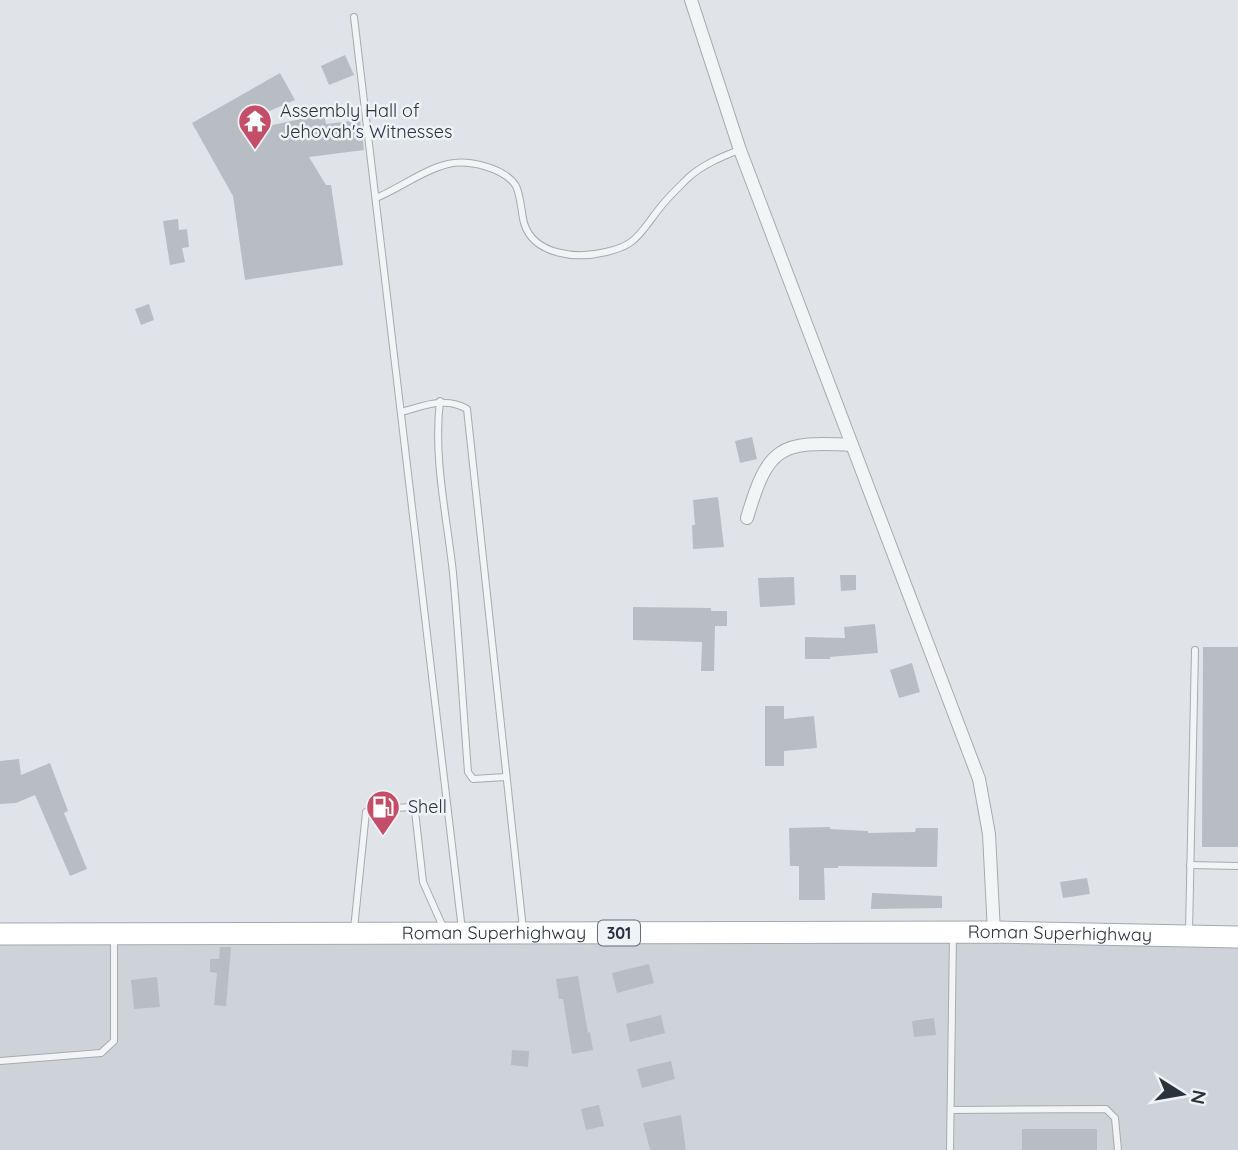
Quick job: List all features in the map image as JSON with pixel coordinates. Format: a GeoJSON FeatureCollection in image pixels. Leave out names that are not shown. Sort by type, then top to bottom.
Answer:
{"type":"FeatureCollection","features":[{"type":"Feature","properties":{"kind":"main road","name":"Roman Superhighway"},"geometry":{"type":"LineString","coordinates":[[0,934],[994,932],[1238,937]]}},
{"type":"Feature","properties":{"kind":"street"},"geometry":{"type":"LineString","coordinates":[[691,0],[740,150],[979,779],[989,834],[994,932]]}},
{"type":"Feature","properties":{"kind":"street"},"geometry":{"type":"LineString","coordinates":[[747,518],[762,474],[785,449],[810,443],[852,445]]}},
{"type":"Feature","properties":{"kind":"lane"},"geometry":{"type":"LineString","coordinates":[[354,18],[401,412],[454,933]]}},
{"type":"Feature","properties":{"kind":"lane"},"geometry":{"type":"LineString","coordinates":[[376,198],[450,163],[485,167],[508,177],[516,187],[526,229],[546,249],[577,255],[603,253],[632,242],[689,177],[712,162],[740,150]]}},
{"type":"Feature","properties":{"kind":"lane"},"geometry":{"type":"LineString","coordinates":[[401,412],[440,401],[456,402],[467,409],[523,933]]}},
{"type":"Feature","properties":{"kind":"lane"},"geometry":{"type":"LineString","coordinates":[[440,401],[438,418],[442,495],[453,572],[468,772],[473,779],[506,777]]}},
{"type":"Feature","properties":{"kind":"lane"},"geometry":{"type":"LineString","coordinates":[[1188,936],[1195,650]]}},
{"type":"Feature","properties":{"kind":"lane"},"geometry":{"type":"LineString","coordinates":[[353,933],[366,812],[410,807],[415,811],[423,882],[454,933]]}},
{"type":"Feature","properties":{"kind":"lane"},"geometry":{"type":"LineString","coordinates":[[1190,865],[1238,866]]}},
{"type":"Feature","properties":{"kind":"lane"},"geometry":{"type":"LineString","coordinates":[[950,1150],[953,932]]}},
{"type":"Feature","properties":{"kind":"lane"},"geometry":{"type":"LineString","coordinates":[[0,1061],[101,1053],[114,1041],[114,934]]}},
{"type":"Feature","properties":{"kind":"lane"},"geometry":{"type":"LineString","coordinates":[[951,1110],[1106,1109],[1112,1112],[1115,1118],[1118,1150]]}},
{"type":"Feature","properties":{"kind":"shaded area"},"geometry":{"type":"Polygon","coordinates":[[[0,934],[1238,937],[1238,1150],[0,1150],[0,934]]]}},
{"type":"Feature","properties":{"kind":"building"},"geometry":{"type":"Polygon","coordinates":[[[345,55],[354,75],[329,85],[321,66],[345,55]]]}},
{"type":"Feature","properties":{"kind":"building"},"geometry":{"type":"Polygon","coordinates":[[[280,73],[295,100],[241,123],[244,131],[324,114],[326,124],[360,120],[364,150],[309,157],[326,185],[331,185],[343,265],[245,280],[233,196],[192,123],[280,73]]]}},
{"type":"Feature","properties":{"kind":"building"},"geometry":{"type":"Polygon","coordinates":[[[178,219],[179,230],[187,229],[189,247],[182,248],[185,262],[170,265],[163,221],[178,219]]]}},
{"type":"Feature","properties":{"kind":"building"},"geometry":{"type":"Polygon","coordinates":[[[149,304],[154,320],[141,325],[135,309],[149,304]]]}},
{"type":"Feature","properties":{"kind":"building"},"geometry":{"type":"Polygon","coordinates":[[[752,437],[757,459],[740,463],[735,441],[752,437]]]}},
{"type":"Feature","properties":{"kind":"building"},"geometry":{"type":"Polygon","coordinates":[[[718,497],[724,547],[693,549],[693,500],[718,497]]]}},
{"type":"Feature","properties":{"kind":"building"},"geometry":{"type":"Polygon","coordinates":[[[840,575],[856,575],[856,590],[841,591],[840,575]]]}},
{"type":"Feature","properties":{"kind":"building"},"geometry":{"type":"Polygon","coordinates":[[[794,577],[795,605],[760,607],[758,578],[794,577]]]}},
{"type":"Feature","properties":{"kind":"building"},"geometry":{"type":"Polygon","coordinates":[[[633,607],[711,608],[711,611],[727,611],[727,626],[715,626],[714,671],[701,671],[702,642],[633,640],[633,607]]]}},
{"type":"Feature","properties":{"kind":"building"},"geometry":{"type":"Polygon","coordinates":[[[875,624],[878,653],[805,659],[805,637],[845,638],[844,627],[875,624]]]}},
{"type":"Feature","properties":{"kind":"building"},"geometry":{"type":"Polygon","coordinates":[[[1203,647],[1238,647],[1238,847],[1202,847],[1203,647]]]}},
{"type":"Feature","properties":{"kind":"building"},"geometry":{"type":"Polygon","coordinates":[[[912,663],[920,692],[899,698],[890,670],[912,663]]]}},
{"type":"Feature","properties":{"kind":"building"},"geometry":{"type":"Polygon","coordinates":[[[765,706],[784,706],[784,719],[814,716],[817,748],[784,751],[784,766],[765,766],[765,706]]]}},
{"type":"Feature","properties":{"kind":"building"},"geometry":{"type":"Polygon","coordinates":[[[19,759],[21,775],[50,763],[68,811],[64,813],[87,869],[70,876],[35,795],[16,803],[0,804],[0,761],[19,759]]]}},
{"type":"Feature","properties":{"kind":"building"},"geometry":{"type":"Polygon","coordinates":[[[830,827],[868,833],[915,832],[916,828],[938,828],[937,867],[824,868],[825,900],[799,900],[799,866],[790,866],[789,828],[830,827]]]}},
{"type":"Feature","properties":{"kind":"building"},"geometry":{"type":"Polygon","coordinates":[[[1087,878],[1090,894],[1063,898],[1060,882],[1087,878]]]}},
{"type":"Feature","properties":{"kind":"building"},"geometry":{"type":"Polygon","coordinates":[[[872,893],[942,896],[942,908],[871,909],[872,893]]]}},
{"type":"Feature","properties":{"kind":"building"},"geometry":{"type":"Polygon","coordinates":[[[220,947],[231,947],[226,1006],[214,1005],[217,973],[210,972],[210,959],[219,959],[220,947]]]}},
{"type":"Feature","properties":{"kind":"building"},"geometry":{"type":"Polygon","coordinates":[[[649,964],[654,983],[617,993],[612,973],[649,964]]]}},
{"type":"Feature","properties":{"kind":"building"},"geometry":{"type":"Polygon","coordinates":[[[578,976],[593,1050],[572,1054],[563,999],[559,999],[556,979],[578,976]]]}},
{"type":"Feature","properties":{"kind":"building"},"geometry":{"type":"Polygon","coordinates":[[[157,977],[160,1007],[134,1009],[131,980],[157,977]]]}},
{"type":"Feature","properties":{"kind":"building"},"geometry":{"type":"Polygon","coordinates":[[[661,1015],[665,1033],[630,1042],[626,1024],[661,1015]]]}},
{"type":"Feature","properties":{"kind":"building"},"geometry":{"type":"Polygon","coordinates":[[[934,1018],[936,1035],[914,1037],[912,1021],[934,1018]]]}},
{"type":"Feature","properties":{"kind":"building"},"geometry":{"type":"Polygon","coordinates":[[[512,1050],[529,1051],[528,1067],[511,1065],[512,1050]]]}},
{"type":"Feature","properties":{"kind":"building"},"geometry":{"type":"Polygon","coordinates":[[[671,1061],[675,1079],[642,1088],[637,1069],[671,1061]]]}},
{"type":"Feature","properties":{"kind":"building"},"geometry":{"type":"Polygon","coordinates":[[[599,1105],[604,1126],[586,1130],[581,1109],[599,1105]]]}},
{"type":"Feature","properties":{"kind":"building"},"geometry":{"type":"Polygon","coordinates":[[[681,1115],[686,1150],[650,1150],[643,1123],[681,1115]]]}},
{"type":"Feature","properties":{"kind":"building"},"geometry":{"type":"Polygon","coordinates":[[[1022,1129],[1097,1129],[1097,1150],[1022,1150],[1022,1129]]]}},
{"type":"Feature","properties":{"kind":"place","name":"Assembly Hall of Jehovah's Witnesses"},"geometry":{"type":"Point","coordinates":[255,151]}},
{"type":"Feature","properties":{"kind":"place","name":"Shell"},"geometry":{"type":"Point","coordinates":[383,837]}}]}
